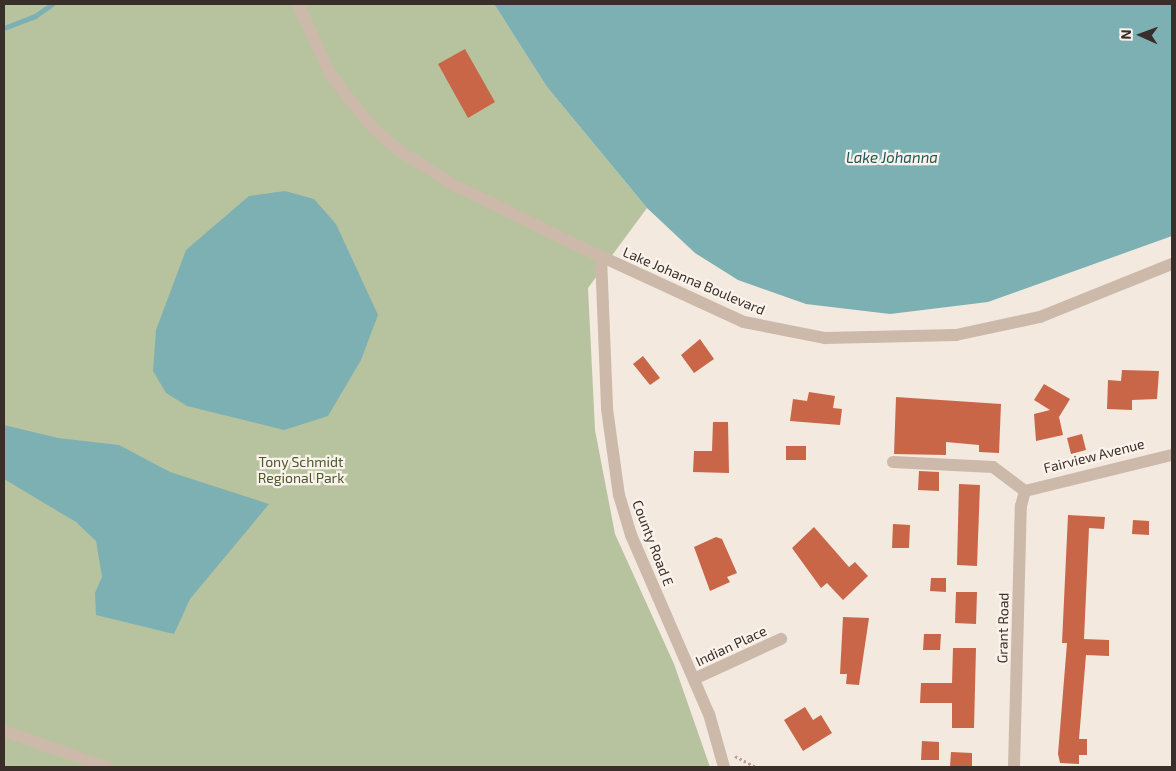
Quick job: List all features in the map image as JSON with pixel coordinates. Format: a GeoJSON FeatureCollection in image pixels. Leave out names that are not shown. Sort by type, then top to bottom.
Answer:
{"type":"FeatureCollection","features":[{"type":"Feature","properties":{"kind":"street","name":"Lake Johanna Boulevard"},"geometry":{"type":"LineString","coordinates":[[298,4],[330,74],[391,144],[454,185],[601,257],[744,322],[785,333],[865,340],[996,328],[1040,317],[1172,264]]}},
{"type":"Feature","properties":{"kind":"street","name":"County Road E"},"geometry":{"type":"LineString","coordinates":[[601,257],[607,409],[619,495],[631,535],[694,679],[719,747],[724,767]]}},
{"type":"Feature","properties":{"kind":"street","name":"Fairview Avenue"},"geometry":{"type":"LineString","coordinates":[[1025,491],[1172,455]]}},
{"type":"Feature","properties":{"kind":"street"},"geometry":{"type":"LineString","coordinates":[[893,462],[993,467],[1025,491]]}},
{"type":"Feature","properties":{"kind":"street","name":"Grant Road"},"geometry":{"type":"LineString","coordinates":[[1014,767],[1021,506],[1025,491]]}},
{"type":"Feature","properties":{"kind":"street","name":"Indian Place"},"geometry":{"type":"LineString","coordinates":[[694,679],[781,639]]}},
{"type":"Feature","properties":{"kind":"street"},"geometry":{"type":"LineString","coordinates":[[4,731],[106,767]]}},
{"type":"Feature","properties":{"kind":"path"},"geometry":{"type":"LineString","coordinates":[[719,747],[756,767]]}},
{"type":"Feature","properties":{"kind":"green space","name":"Tony Schmidt Regional Park"},"geometry":{"type":"Polygon","coordinates":[[[4,4],[494,4],[547,87],[647,208],[588,288],[595,430],[615,534],[674,664],[710,767],[4,767],[4,4]]]}},
{"type":"Feature","properties":{"kind":"water","name":"Lake Johanna"},"geometry":{"type":"Polygon","coordinates":[[[494,4],[1172,4],[1172,236],[988,302],[890,314],[806,304],[738,280],[695,253],[647,208],[547,87],[494,4]]]}},
{"type":"Feature","properties":{"kind":"water"},"geometry":{"type":"Polygon","coordinates":[[[285,191],[314,199],[336,224],[378,315],[361,360],[328,416],[284,430],[187,406],[166,393],[153,371],[156,330],[186,250],[249,196],[285,191]]]}},
{"type":"Feature","properties":{"kind":"water"},"geometry":{"type":"Polygon","coordinates":[[[4,425],[58,438],[119,445],[170,472],[269,504],[190,599],[174,634],[96,615],[95,593],[102,577],[96,541],[76,522],[4,479],[4,425]]]}},
{"type":"Feature","properties":{"kind":"building"},"geometry":{"type":"Polygon","coordinates":[[[465,49],[495,102],[468,118],[438,64],[465,49]]]}},
{"type":"Feature","properties":{"kind":"building"},"geometry":{"type":"Polygon","coordinates":[[[700,339],[714,359],[694,373],[681,355],[700,339]]]}},
{"type":"Feature","properties":{"kind":"building"},"geometry":{"type":"Polygon","coordinates":[[[643,356],[660,378],[650,385],[633,364],[643,356]]]}},
{"type":"Feature","properties":{"kind":"building"},"geometry":{"type":"Polygon","coordinates":[[[1122,370],[1159,371],[1157,399],[1132,400],[1132,410],[1107,409],[1108,380],[1121,381],[1122,370]]]}},
{"type":"Feature","properties":{"kind":"building"},"geometry":{"type":"Polygon","coordinates":[[[1044,384],[1070,399],[1059,417],[1063,435],[1036,441],[1034,414],[1050,410],[1034,400],[1044,384]]]}},
{"type":"Feature","properties":{"kind":"building"},"geometry":{"type":"Polygon","coordinates":[[[809,392],[835,396],[833,408],[842,409],[840,425],[790,421],[793,399],[807,401],[809,392]]]}},
{"type":"Feature","properties":{"kind":"building"},"geometry":{"type":"Polygon","coordinates":[[[896,397],[1001,404],[999,453],[979,452],[979,445],[946,442],[946,455],[894,454],[896,397]]]}},
{"type":"Feature","properties":{"kind":"building"},"geometry":{"type":"Polygon","coordinates":[[[713,422],[728,422],[729,473],[693,472],[694,451],[712,451],[713,422]]]}},
{"type":"Feature","properties":{"kind":"building"},"geometry":{"type":"Polygon","coordinates":[[[1082,434],[1086,450],[1071,454],[1067,438],[1082,434]]]}},
{"type":"Feature","properties":{"kind":"building"},"geometry":{"type":"Polygon","coordinates":[[[786,446],[806,446],[806,460],[786,460],[786,446]]]}},
{"type":"Feature","properties":{"kind":"building"},"geometry":{"type":"Polygon","coordinates":[[[919,471],[939,472],[939,491],[918,490],[919,471]]]}},
{"type":"Feature","properties":{"kind":"building"},"geometry":{"type":"Polygon","coordinates":[[[959,484],[980,485],[977,566],[957,565],[959,484]]]}},
{"type":"Feature","properties":{"kind":"building"},"geometry":{"type":"Polygon","coordinates":[[[1068,515],[1105,517],[1104,529],[1089,528],[1084,639],[1109,640],[1109,656],[1086,655],[1079,739],[1087,739],[1087,755],[1079,755],[1079,764],[1060,763],[1058,754],[1067,643],[1062,643],[1068,515]]]}},
{"type":"Feature","properties":{"kind":"building"},"geometry":{"type":"Polygon","coordinates":[[[1133,520],[1149,521],[1149,535],[1132,534],[1133,520]]]}},
{"type":"Feature","properties":{"kind":"building"},"geometry":{"type":"Polygon","coordinates":[[[893,524],[910,525],[909,548],[892,548],[893,524]]]}},
{"type":"Feature","properties":{"kind":"building"},"geometry":{"type":"Polygon","coordinates":[[[814,527],[849,567],[855,562],[868,576],[843,600],[827,583],[821,588],[792,548],[814,527]]]}},
{"type":"Feature","properties":{"kind":"building"},"geometry":{"type":"Polygon","coordinates":[[[716,537],[722,539],[737,573],[727,577],[730,582],[710,591],[694,547],[716,537]]]}},
{"type":"Feature","properties":{"kind":"building"},"geometry":{"type":"Polygon","coordinates":[[[931,578],[946,578],[946,592],[930,591],[931,578]]]}},
{"type":"Feature","properties":{"kind":"building"},"geometry":{"type":"Polygon","coordinates":[[[956,592],[977,592],[976,624],[955,623],[956,592]]]}},
{"type":"Feature","properties":{"kind":"building"},"geometry":{"type":"Polygon","coordinates":[[[843,617],[869,618],[859,685],[846,684],[847,674],[840,674],[843,617]]]}},
{"type":"Feature","properties":{"kind":"building"},"geometry":{"type":"Polygon","coordinates":[[[924,634],[941,634],[940,650],[923,650],[924,634]]]}},
{"type":"Feature","properties":{"kind":"building"},"geometry":{"type":"Polygon","coordinates":[[[953,648],[976,648],[974,728],[952,728],[952,703],[920,703],[921,683],[952,683],[953,648]]]}},
{"type":"Feature","properties":{"kind":"building"},"geometry":{"type":"Polygon","coordinates":[[[805,707],[813,720],[821,715],[832,733],[803,751],[784,720],[805,707]]]}},
{"type":"Feature","properties":{"kind":"building"},"geometry":{"type":"Polygon","coordinates":[[[922,741],[939,742],[939,760],[921,760],[922,741]]]}},
{"type":"Feature","properties":{"kind":"building"},"geometry":{"type":"Polygon","coordinates":[[[951,752],[972,753],[972,767],[950,767],[951,752]]]}},
{"type":"Feature","properties":{"kind":"waterway"},"geometry":{"type":"LineString","coordinates":[[4,28],[35,16],[52,4]]}}]}
